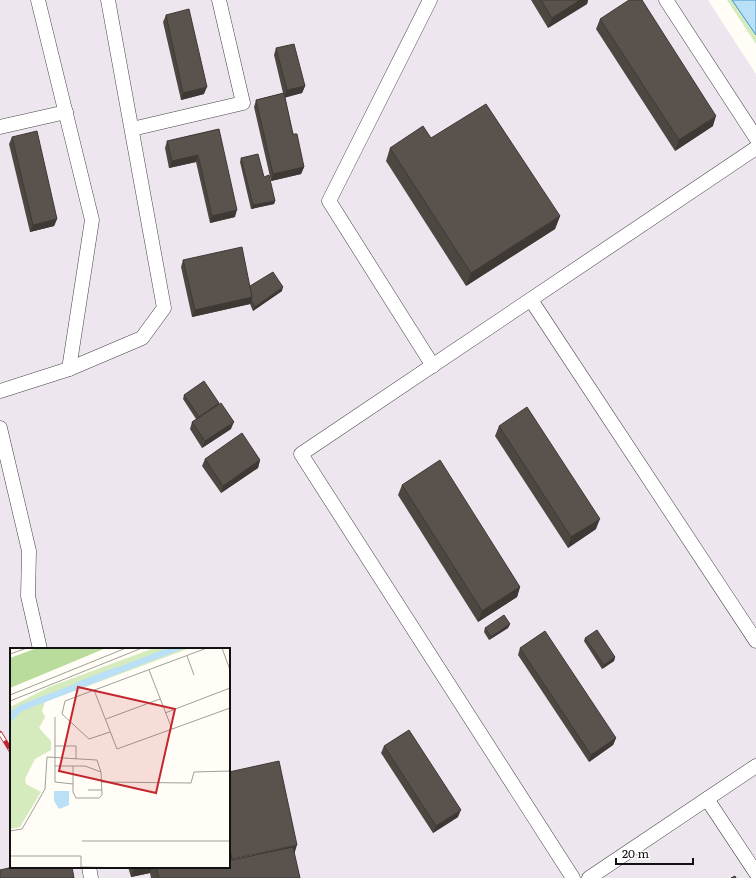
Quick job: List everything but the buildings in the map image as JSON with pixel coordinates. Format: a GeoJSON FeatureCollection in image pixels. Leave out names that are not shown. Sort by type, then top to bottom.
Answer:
{"type":"FeatureCollection","features":[{"type":"Feature","properties":{"kind":"lane"},"geometry":{"type":"LineString","coordinates":[[38,0],[92,220],[69,370]]}},
{"type":"Feature","properties":{"kind":"lane"},"geometry":{"type":"LineString","coordinates":[[0,391],[69,370],[142,338],[164,308],[108,0]]}},
{"type":"Feature","properties":{"kind":"lane"},"geometry":{"type":"LineString","coordinates":[[132,129],[243,103],[219,0]]}},
{"type":"Feature","properties":{"kind":"lane"},"geometry":{"type":"LineString","coordinates":[[430,0],[329,201],[433,366]]}},
{"type":"Feature","properties":{"kind":"lane"},"geometry":{"type":"LineString","coordinates":[[666,0],[756,138]]}},
{"type":"Feature","properties":{"kind":"lane"},"geometry":{"type":"LineString","coordinates":[[0,127],[66,112]]}},
{"type":"Feature","properties":{"kind":"lane"},"geometry":{"type":"LineString","coordinates":[[573,878],[301,454],[756,148]]}},
{"type":"Feature","properties":{"kind":"lane"},"geometry":{"type":"LineString","coordinates":[[531,300],[756,641]]}},
{"type":"Feature","properties":{"kind":"lane"},"geometry":{"type":"LineString","coordinates":[[0,428],[29,551],[28,596],[40,648]]}},
{"type":"Feature","properties":{"kind":"lane"},"geometry":{"type":"LineString","coordinates":[[589,878],[756,766]]}},
{"type":"Feature","properties":{"kind":"lane"},"geometry":{"type":"LineString","coordinates":[[707,799],[756,873]]}},
{"type":"Feature","properties":{"kind":"lane"},"geometry":{"type":"LineString","coordinates":[[89,868],[91,878]]}},
{"type":"Feature","properties":{"kind":"shaded area"},"geometry":{"type":"Polygon","coordinates":[[[0,0],[708,0],[756,74],[756,878],[0,878],[0,0]]]}},
{"type":"Feature","properties":{"kind":"green space"},"geometry":{"type":"Polygon","coordinates":[[[727,0],[756,0],[756,44],[727,0]]]}},
{"type":"Feature","properties":{"kind":"water"},"geometry":{"type":"Polygon","coordinates":[[[732,0],[756,0],[756,35],[732,0]]]}},
{"type":"Feature","properties":{"kind":"railway"},"geometry":{"type":"LineString","coordinates":[[0,733],[10,749]]}}]}
